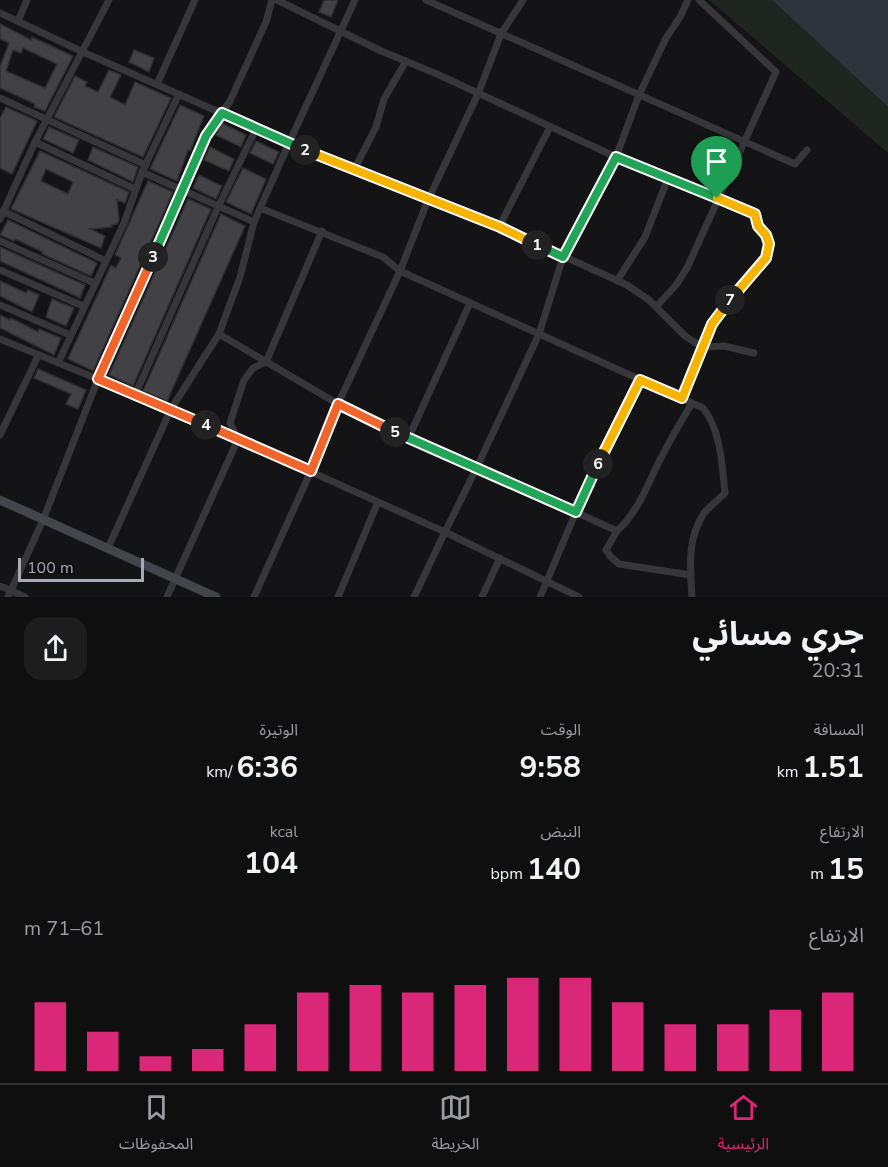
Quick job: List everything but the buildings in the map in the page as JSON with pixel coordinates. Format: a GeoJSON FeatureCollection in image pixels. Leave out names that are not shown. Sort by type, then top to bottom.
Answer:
{"type":"FeatureCollection","features":[{"type":"Feature","properties":{"kind":"street"},"geometry":{"type":"LineString","coordinates":[[18,21],[27,0]]}},
{"type":"Feature","properties":{"kind":"street"},"geometry":{"type":"LineString","coordinates":[[106,261],[2,215],[35,142],[109,0]]}},
{"type":"Feature","properties":{"kind":"street"},"geometry":{"type":"LineString","coordinates":[[157,84],[195,0]]}},
{"type":"Feature","properties":{"kind":"street"},"geometry":{"type":"LineString","coordinates":[[9,594],[43,520],[98,379],[182,189],[206,136],[230,101],[274,0],[616,157],[755,214],[758,226],[766,235],[769,244],[766,258],[712,324],[682,398]]}},
{"type":"Feature","properties":{"kind":"street"},"geometry":{"type":"LineString","coordinates":[[108,548],[171,409],[219,334],[240,277],[254,222],[355,0]]}},
{"type":"Feature","properties":{"kind":"street"},"geometry":{"type":"LineString","coordinates":[[254,597],[311,471],[338,404],[400,272],[428,200],[478,94],[501,34],[523,0]]}},
{"type":"Feature","properties":{"kind":"street"},"geometry":{"type":"LineString","coordinates":[[414,597],[539,334],[563,257],[616,157],[639,95],[666,38],[688,0]]}},
{"type":"Feature","properties":{"kind":"street"},"geometry":{"type":"LineString","coordinates":[[656,308],[687,268],[776,72],[699,0]]}},
{"type":"Feature","properties":{"kind":"street"},"geometry":{"type":"LineString","coordinates":[[430,1],[795,164],[807,150]]}},
{"type":"Feature","properties":{"kind":"street"},"geometry":{"type":"LineString","coordinates":[[0,13],[320,158],[500,227],[627,285],[656,308],[685,336],[702,347],[724,346],[754,353]]}},
{"type":"Feature","properties":{"kind":"street"},"geometry":{"type":"LineString","coordinates":[[354,170],[376,127],[384,99],[406,61]]}},
{"type":"Feature","properties":{"kind":"street"},"geometry":{"type":"LineString","coordinates":[[58,363],[124,223],[142,172],[179,94]]}},
{"type":"Feature","properties":{"kind":"street"},"geometry":{"type":"LineString","coordinates":[[0,98],[146,165]]}},
{"type":"Feature","properties":{"kind":"street"},"geometry":{"type":"LineString","coordinates":[[500,227],[550,127]]}},
{"type":"Feature","properties":{"kind":"street"},"geometry":{"type":"LineString","coordinates":[[135,395],[218,207],[256,129]]}},
{"type":"Feature","properties":{"kind":"street"},"geometry":{"type":"LineString","coordinates":[[35,142],[135,189]]}},
{"type":"Feature","properties":{"kind":"street"},"geometry":{"type":"LineString","coordinates":[[142,172],[254,222]]}},
{"type":"Feature","properties":{"kind":"street"},"geometry":{"type":"LineString","coordinates":[[617,281],[645,237],[668,178]]}},
{"type":"Feature","properties":{"kind":"street"},"geometry":{"type":"LineString","coordinates":[[260,208],[383,257],[400,272],[704,408],[711,417],[721,452],[725,493],[705,512],[695,533],[689,555],[692,597]]}},
{"type":"Feature","properties":{"kind":"street"},"geometry":{"type":"LineString","coordinates":[[238,439],[230,423],[244,380],[253,368],[266,362],[322,231]]}},
{"type":"Feature","properties":{"kind":"street"},"geometry":{"type":"LineString","coordinates":[[0,241],[94,283]]}},
{"type":"Feature","properties":{"kind":"street"},"geometry":{"type":"LineString","coordinates":[[0,270],[83,306]]}},
{"type":"Feature","properties":{"kind":"street"},"geometry":{"type":"LineString","coordinates":[[408,439],[470,303]]}},
{"type":"Feature","properties":{"kind":"street"},"geometry":{"type":"LineString","coordinates":[[0,304],[70,335]]}},
{"type":"Feature","properties":{"kind":"street"},"geometry":{"type":"LineString","coordinates":[[219,334],[338,404],[408,439],[477,467],[617,531]]}},
{"type":"Feature","properties":{"kind":"street"},"geometry":{"type":"LineString","coordinates":[[0,339],[171,409],[311,471],[445,532],[579,597]]}},
{"type":"Feature","properties":{"kind":"street"},"geometry":{"type":"LineString","coordinates":[[0,435],[38,356]]}},
{"type":"Feature","properties":{"kind":"street"},"geometry":{"type":"LineString","coordinates":[[540,597],[576,512],[640,380]]}},
{"type":"Feature","properties":{"kind":"street"},"geometry":{"type":"LineString","coordinates":[[691,575],[619,564],[606,550],[617,531],[627,522],[642,499],[662,455],[692,403]]}},
{"type":"Feature","properties":{"kind":"street"},"geometry":{"type":"LineString","coordinates":[[167,597],[238,439]]}},
{"type":"Feature","properties":{"kind":"street"},"geometry":{"type":"LineString","coordinates":[[0,501],[216,597]]}},
{"type":"Feature","properties":{"kind":"street"},"geometry":{"type":"LineString","coordinates":[[338,597],[378,502]]}},
{"type":"Feature","properties":{"kind":"street"},"geometry":{"type":"LineString","coordinates":[[482,597],[500,558]]}},
{"type":"Feature","properties":{"kind":"street"},"geometry":{"type":"LineString","coordinates":[[0,586],[9,594],[25,597]]}},
{"type":"Feature","properties":{"kind":"shaded area"},"geometry":{"type":"Polygon","coordinates":[[[709,0],[772,0],[888,107],[888,153],[709,0]]]}},
{"type":"Feature","properties":{"kind":"shaded area"},"geometry":{"type":"Polygon","coordinates":[[[772,0],[888,0],[888,107],[772,0]]]}},
{"type":"Feature","properties":{"kind":"route"},"geometry":{"type":"LineString","coordinates":[[222,113],[320,158],[500,227],[563,257],[616,157],[717,198],[755,214],[758,226],[766,235],[769,244],[766,258],[712,324],[682,398],[640,380],[576,512],[477,467],[408,439],[338,404],[311,471],[98,379],[206,136],[222,113]]}}]}
